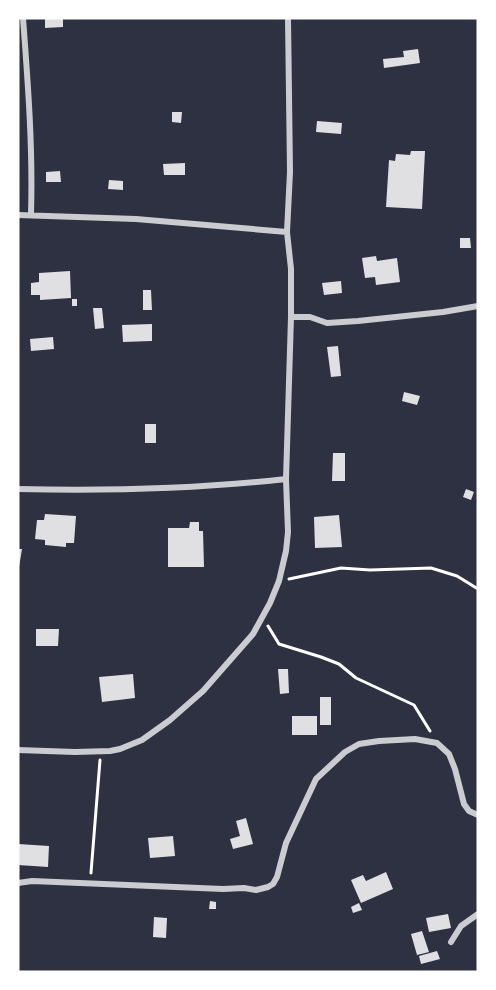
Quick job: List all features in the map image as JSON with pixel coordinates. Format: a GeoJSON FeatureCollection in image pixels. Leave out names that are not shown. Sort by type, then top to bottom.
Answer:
{"type":"FeatureCollection","features":[{"type":"Feature","properties":{"kind":"street"},"geometry":{"type":"LineString","coordinates":[[23,18],[32,167],[31,214]]}},
{"type":"Feature","properties":{"kind":"street"},"geometry":{"type":"LineString","coordinates":[[18,750],[101,752],[120,749],[142,740],[170,720],[203,691],[253,634],[279,581],[288,532],[286,479],[291,269],[287,232],[290,172],[288,18]]}},
{"type":"Feature","properties":{"kind":"street"},"geometry":{"type":"LineString","coordinates":[[18,215],[136,219],[287,232]]}},
{"type":"Feature","properties":{"kind":"street"},"geometry":{"type":"LineString","coordinates":[[291,317],[310,317],[327,322],[358,321],[478,306]]}},
{"type":"Feature","properties":{"kind":"street"},"geometry":{"type":"LineString","coordinates":[[18,489],[198,487],[286,479]]}},
{"type":"Feature","properties":{"kind":"street"},"geometry":{"type":"LineString","coordinates":[[18,883],[32,881],[256,890],[268,887],[277,877],[286,843],[316,779],[332,762],[359,744],[415,739],[437,743],[449,754],[464,804],[469,811],[478,815]]}},
{"type":"Feature","properties":{"kind":"street"},"geometry":{"type":"LineString","coordinates":[[451,942],[461,926],[478,914]]}},
{"type":"Feature","properties":{"kind":"path"},"geometry":{"type":"LineString","coordinates":[[279,581],[341,568],[370,570],[431,568],[457,576],[478,589]]}},
{"type":"Feature","properties":{"kind":"path"},"geometry":{"type":"LineString","coordinates":[[262,617],[279,644],[339,664],[357,678],[414,705],[437,743]]}},
{"type":"Feature","properties":{"kind":"path"},"geometry":{"type":"LineString","coordinates":[[91,884],[101,752]]}},
{"type":"Feature","properties":{"kind":"building"},"geometry":{"type":"Polygon","coordinates":[[[63,18],[63,27],[45,28],[45,19],[63,18]]]}},
{"type":"Feature","properties":{"kind":"building"},"geometry":{"type":"Polygon","coordinates":[[[418,49],[420,63],[384,68],[383,59],[404,57],[403,51],[418,49]]]}},
{"type":"Feature","properties":{"kind":"building"},"geometry":{"type":"Polygon","coordinates":[[[172,112],[182,112],[181,123],[172,122],[172,112]]]}},
{"type":"Feature","properties":{"kind":"building"},"geometry":{"type":"Polygon","coordinates":[[[317,121],[342,123],[341,134],[316,132],[317,121]]]}},
{"type":"Feature","properties":{"kind":"building"},"geometry":{"type":"Polygon","coordinates":[[[411,151],[425,151],[422,209],[386,207],[389,160],[395,161],[396,154],[410,155],[411,151]]]}},
{"type":"Feature","properties":{"kind":"building"},"geometry":{"type":"Polygon","coordinates":[[[185,163],[185,175],[164,175],[163,164],[185,163]]]}},
{"type":"Feature","properties":{"kind":"building"},"geometry":{"type":"Polygon","coordinates":[[[60,171],[61,182],[46,182],[46,172],[60,171]]]}},
{"type":"Feature","properties":{"kind":"building"},"geometry":{"type":"Polygon","coordinates":[[[109,180],[123,181],[123,190],[108,189],[109,180]]]}},
{"type":"Feature","properties":{"kind":"building"},"geometry":{"type":"Polygon","coordinates":[[[460,238],[470,238],[471,248],[460,248],[460,238]]]}},
{"type":"Feature","properties":{"kind":"building"},"geometry":{"type":"Polygon","coordinates":[[[376,256],[377,261],[397,258],[400,282],[376,285],[375,277],[365,278],[362,258],[376,256]]]}},
{"type":"Feature","properties":{"kind":"building"},"geometry":{"type":"Polygon","coordinates":[[[70,271],[71,298],[40,300],[40,295],[31,295],[31,283],[39,282],[39,273],[70,271]]]}},
{"type":"Feature","properties":{"kind":"building"},"geometry":{"type":"Polygon","coordinates":[[[341,281],[342,293],[324,295],[322,283],[341,281]]]}},
{"type":"Feature","properties":{"kind":"building"},"geometry":{"type":"Polygon","coordinates":[[[143,290],[151,290],[152,310],[143,310],[143,290]]]}},
{"type":"Feature","properties":{"kind":"building"},"geometry":{"type":"Polygon","coordinates":[[[72,299],[77,299],[77,306],[72,306],[72,299]]]}},
{"type":"Feature","properties":{"kind":"building"},"geometry":{"type":"Polygon","coordinates":[[[93,308],[102,308],[104,328],[95,329],[93,308]]]}},
{"type":"Feature","properties":{"kind":"building"},"geometry":{"type":"Polygon","coordinates":[[[152,324],[152,341],[123,342],[122,325],[152,324]]]}},
{"type":"Feature","properties":{"kind":"building"},"geometry":{"type":"Polygon","coordinates":[[[53,337],[54,349],[31,351],[30,339],[53,337]]]}},
{"type":"Feature","properties":{"kind":"building"},"geometry":{"type":"Polygon","coordinates":[[[338,346],[341,376],[331,377],[327,347],[338,346]]]}},
{"type":"Feature","properties":{"kind":"building"},"geometry":{"type":"Polygon","coordinates":[[[404,392],[420,396],[417,405],[402,401],[404,392]]]}},
{"type":"Feature","properties":{"kind":"building"},"geometry":{"type":"Polygon","coordinates":[[[145,424],[156,424],[156,443],[145,443],[145,424]]]}},
{"type":"Feature","properties":{"kind":"building"},"geometry":{"type":"Polygon","coordinates":[[[333,453],[345,453],[345,481],[332,481],[333,453]]]}},
{"type":"Feature","properties":{"kind":"building"},"geometry":{"type":"Polygon","coordinates":[[[466,489],[474,492],[471,500],[463,497],[466,489]]]}},
{"type":"Feature","properties":{"kind":"building"},"geometry":{"type":"Polygon","coordinates":[[[45,514],[76,516],[74,543],[66,543],[66,547],[45,545],[45,540],[35,539],[37,520],[44,520],[45,514]]]}},
{"type":"Feature","properties":{"kind":"building"},"geometry":{"type":"Polygon","coordinates":[[[339,515],[342,547],[315,548],[314,517],[339,515]]]}},
{"type":"Feature","properties":{"kind":"building"},"geometry":{"type":"Polygon","coordinates":[[[190,522],[199,522],[199,531],[203,531],[204,567],[168,567],[168,528],[189,528],[190,522]]]}},
{"type":"Feature","properties":{"kind":"building"},"geometry":{"type":"Polygon","coordinates":[[[18,549],[22,549],[19,567],[18,567],[18,549]]]}},
{"type":"Feature","properties":{"kind":"building"},"geometry":{"type":"Polygon","coordinates":[[[36,629],[59,629],[58,646],[36,646],[36,629]]]}},
{"type":"Feature","properties":{"kind":"building"},"geometry":{"type":"Polygon","coordinates":[[[278,669],[288,669],[289,693],[280,694],[278,669]]]}},
{"type":"Feature","properties":{"kind":"building"},"geometry":{"type":"Polygon","coordinates":[[[133,674],[135,698],[102,702],[99,677],[133,674]]]}},
{"type":"Feature","properties":{"kind":"building"},"geometry":{"type":"Polygon","coordinates":[[[320,697],[331,697],[331,725],[320,725],[320,697]]]}},
{"type":"Feature","properties":{"kind":"building"},"geometry":{"type":"Polygon","coordinates":[[[292,716],[317,716],[317,735],[292,735],[292,716]]]}},
{"type":"Feature","properties":{"kind":"building"},"geometry":{"type":"Polygon","coordinates":[[[246,818],[253,844],[233,849],[230,839],[240,836],[236,821],[246,818]]]}},
{"type":"Feature","properties":{"kind":"building"},"geometry":{"type":"Polygon","coordinates":[[[173,836],[175,856],[150,858],[148,838],[173,836]]]}},
{"type":"Feature","properties":{"kind":"building"},"geometry":{"type":"Polygon","coordinates":[[[18,844],[49,846],[48,867],[18,865],[18,844]]]}},
{"type":"Feature","properties":{"kind":"building"},"geometry":{"type":"Polygon","coordinates":[[[386,872],[393,889],[361,903],[351,880],[363,875],[366,881],[386,872]]]}},
{"type":"Feature","properties":{"kind":"building"},"geometry":{"type":"Polygon","coordinates":[[[210,901],[216,902],[216,909],[209,909],[210,901]]]}},
{"type":"Feature","properties":{"kind":"building"},"geometry":{"type":"Polygon","coordinates":[[[359,903],[362,910],[353,913],[351,907],[359,903]]]}},
{"type":"Feature","properties":{"kind":"building"},"geometry":{"type":"Polygon","coordinates":[[[448,914],[451,928],[429,932],[426,918],[448,914]]]}},
{"type":"Feature","properties":{"kind":"building"},"geometry":{"type":"Polygon","coordinates":[[[154,917],[167,918],[166,938],[153,937],[154,917]]]}},
{"type":"Feature","properties":{"kind":"building"},"geometry":{"type":"Polygon","coordinates":[[[422,931],[429,952],[417,955],[411,934],[422,931]]]}},
{"type":"Feature","properties":{"kind":"building"},"geometry":{"type":"Polygon","coordinates":[[[437,951],[440,959],[421,964],[419,956],[437,951]]]}}]}
